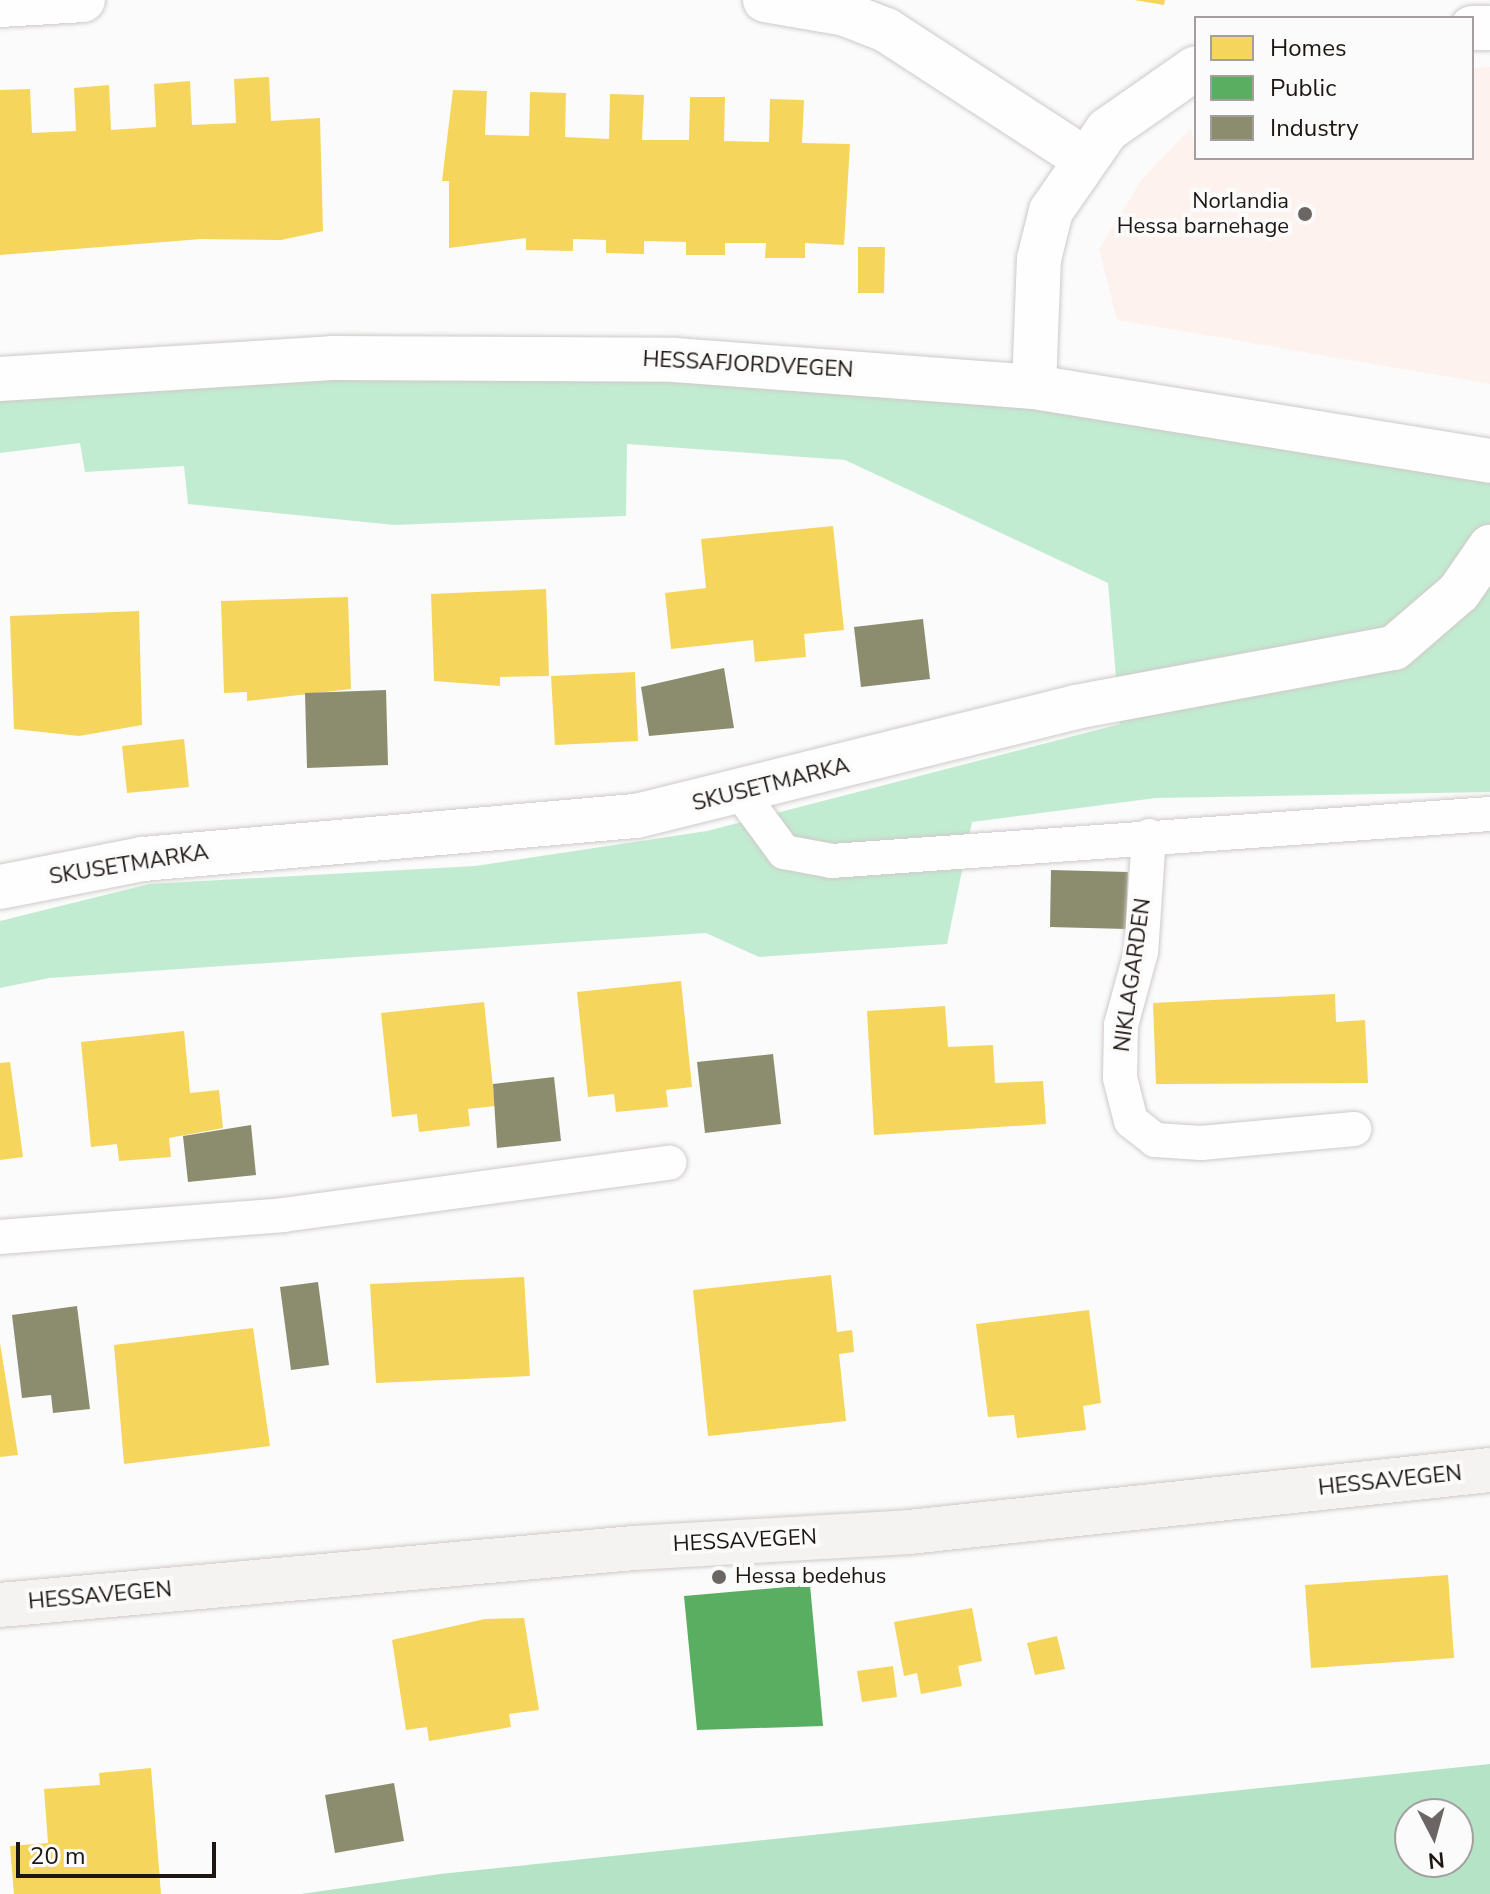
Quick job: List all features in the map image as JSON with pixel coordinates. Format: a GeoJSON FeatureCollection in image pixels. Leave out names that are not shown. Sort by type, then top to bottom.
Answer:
{"type":"FeatureCollection","features":[{"type":"Feature","properties":{"kind":"street"},"geometry":{"type":"LineString","coordinates":[[0,5],[83,0]]}},
{"type":"Feature","properties":{"kind":"street"},"geometry":{"type":"LineString","coordinates":[[765,0],[886,30],[1083,158]]}},
{"type":"Feature","properties":{"kind":"street"},"geometry":{"type":"LineString","coordinates":[[1034,387],[1039,259],[1051,211],[1083,158],[1148,95],[1194,69]]}},
{"type":"Feature","properties":{"kind":"street","name":"HESSAFJORDVEGEN"},"geometry":{"type":"LineString","coordinates":[[0,379],[331,358],[514,356],[1034,387],[1490,461]]}},
{"type":"Feature","properties":{"kind":"street","name":"SKUSETMARKA"},"geometry":{"type":"LineString","coordinates":[[0,887],[143,859],[577,823],[742,795],[1075,707],[1394,648],[1459,592],[1490,547]]}},
{"type":"Feature","properties":{"kind":"street","name":"HESSAVEGEN"},"geometry":{"type":"LineString","coordinates":[[0,1605],[618,1549],[909,1532],[1490,1470]]}},
{"type":"Feature","properties":{"kind":"lane"},"geometry":{"type":"LineString","coordinates":[[742,795],[784,852],[799,859],[912,857],[1149,836],[1490,814]]}},
{"type":"Feature","properties":{"kind":"lane","name":"NIKLAGARDEN"},"geometry":{"type":"LineString","coordinates":[[1149,836],[1141,952],[1121,1025],[1120,1078],[1131,1121],[1155,1140],[1201,1143],[1354,1129]]}},
{"type":"Feature","properties":{"kind":"lane"},"geometry":{"type":"LineString","coordinates":[[0,1237],[283,1215],[670,1163]]}},
{"type":"Feature","properties":{"kind":"shaded area","name":"Norlandia Hessa barnehage"},"geometry":{"type":"Polygon","coordinates":[[[1490,67],[1490,384],[1117,320],[1099,249],[1142,179],[1191,128],[1194,160],[1474,160],[1474,68],[1490,67]]]}},
{"type":"Feature","properties":{"kind":"green space"},"geometry":{"type":"Polygon","coordinates":[[[513,370],[1027,408],[1490,482],[1490,792],[1156,798],[972,822],[947,944],[759,957],[706,933],[49,978],[0,988],[0,921],[149,884],[475,866],[707,831],[1120,724],[1108,583],[845,460],[627,444],[626,516],[394,525],[188,504],[184,466],[85,472],[80,443],[0,453],[0,398],[68,388],[513,370]]]}},
{"type":"Feature","properties":{"kind":"green space"},"geometry":{"type":"Polygon","coordinates":[[[1490,1764],[1490,1894],[301,1894],[440,1874],[1490,1764]]]}},
{"type":"Feature","properties":{"kind":"building: Homes"},"geometry":{"type":"Polygon","coordinates":[[[1134,0],[1165,0],[1164,5],[1134,0]]]}},
{"type":"Feature","properties":{"kind":"building: Homes"},"geometry":{"type":"Polygon","coordinates":[[[269,77],[271,121],[320,118],[323,231],[281,240],[201,239],[0,255],[0,90],[30,89],[32,133],[76,131],[74,88],[109,85],[111,130],[156,127],[154,84],[190,81],[192,125],[236,123],[234,79],[269,77]]]}},
{"type":"Feature","properties":{"kind":"building: Homes"},"geometry":{"type":"Polygon","coordinates":[[[453,90],[487,91],[485,135],[529,136],[530,92],[566,93],[565,137],[609,139],[610,94],[644,95],[642,140],[689,140],[690,97],[725,97],[724,141],[769,142],[770,99],[804,100],[802,143],[850,144],[844,245],[805,243],[805,258],[765,258],[766,243],[725,243],[725,255],[686,255],[686,242],[644,241],[644,254],[606,253],[606,240],[573,239],[573,251],[526,250],[526,238],[449,248],[449,181],[442,181],[453,90]]]}},
{"type":"Feature","properties":{"kind":"building: Homes"},"geometry":{"type":"Polygon","coordinates":[[[858,247],[885,247],[884,293],[858,293],[858,247]]]}},
{"type":"Feature","properties":{"kind":"building: Homes"},"geometry":{"type":"Polygon","coordinates":[[[833,526],[844,630],[804,634],[806,657],[755,662],[753,640],[671,649],[665,593],[706,588],[701,539],[833,526]]]}},
{"type":"Feature","properties":{"kind":"building: Homes"},"geometry":{"type":"Polygon","coordinates":[[[546,589],[549,676],[500,677],[500,686],[434,681],[431,594],[546,589]]]}},
{"type":"Feature","properties":{"kind":"building: Homes"},"geometry":{"type":"Polygon","coordinates":[[[348,597],[351,689],[247,701],[247,692],[224,693],[221,601],[348,597]]]}},
{"type":"Feature","properties":{"kind":"building: Homes"},"geometry":{"type":"Polygon","coordinates":[[[139,611],[142,725],[79,736],[14,729],[10,616],[139,611]]]}},
{"type":"Feature","properties":{"kind":"building: Homes"},"geometry":{"type":"Polygon","coordinates":[[[635,672],[638,741],[555,745],[551,676],[635,672]]]}},
{"type":"Feature","properties":{"kind":"building: Homes"},"geometry":{"type":"Polygon","coordinates":[[[184,739],[189,787],[127,793],[122,746],[184,739]]]}},
{"type":"Feature","properties":{"kind":"building: Homes"},"geometry":{"type":"Polygon","coordinates":[[[681,981],[692,1087],[666,1090],[668,1107],[616,1112],[614,1094],[588,1097],[577,992],[681,981]]]}},
{"type":"Feature","properties":{"kind":"building: Homes"},"geometry":{"type":"Polygon","coordinates":[[[1335,994],[1336,1022],[1365,1020],[1368,1083],[1156,1084],[1153,1003],[1335,994]]]}},
{"type":"Feature","properties":{"kind":"building: Homes"},"geometry":{"type":"Polygon","coordinates":[[[484,1002],[495,1106],[468,1109],[470,1126],[419,1132],[417,1114],[392,1117],[381,1013],[484,1002]]]}},
{"type":"Feature","properties":{"kind":"building: Homes"},"geometry":{"type":"Polygon","coordinates":[[[945,1006],[948,1047],[993,1045],[995,1083],[1043,1081],[1046,1124],[874,1135],[867,1011],[945,1006]]]}},
{"type":"Feature","properties":{"kind":"building: Homes"},"geometry":{"type":"Polygon","coordinates":[[[184,1031],[190,1093],[219,1090],[223,1128],[169,1138],[171,1157],[119,1161],[117,1144],[91,1147],[81,1042],[184,1031]]]}},
{"type":"Feature","properties":{"kind":"building: Homes"},"geometry":{"type":"Polygon","coordinates":[[[10,1062],[23,1157],[0,1160],[0,1063],[10,1062]]]}},
{"type":"Feature","properties":{"kind":"building: Homes"},"geometry":{"type":"Polygon","coordinates":[[[831,1275],[837,1332],[852,1330],[854,1352],[839,1354],[846,1421],[708,1436],[693,1290],[831,1275]]]}},
{"type":"Feature","properties":{"kind":"building: Homes"},"geometry":{"type":"Polygon","coordinates":[[[524,1277],[530,1376],[376,1383],[370,1284],[524,1277]]]}},
{"type":"Feature","properties":{"kind":"building: Homes"},"geometry":{"type":"Polygon","coordinates":[[[1089,1310],[1101,1403],[1083,1406],[1086,1430],[1017,1438],[1014,1415],[988,1417],[976,1324],[1089,1310]]]}},
{"type":"Feature","properties":{"kind":"building: Homes"},"geometry":{"type":"Polygon","coordinates":[[[253,1328],[270,1446],[124,1464],[114,1345],[253,1328]]]}},
{"type":"Feature","properties":{"kind":"building: Homes"},"geometry":{"type":"Polygon","coordinates":[[[0,1343],[18,1455],[0,1457],[0,1343]]]}},
{"type":"Feature","properties":{"kind":"building: Homes"},"geometry":{"type":"Polygon","coordinates":[[[1448,1575],[1454,1658],[1311,1668],[1305,1585],[1448,1575]]]}},
{"type":"Feature","properties":{"kind":"building: Homes"},"geometry":{"type":"Polygon","coordinates":[[[972,1608],[982,1661],[958,1666],[962,1686],[921,1694],[917,1673],[904,1676],[894,1622],[972,1608]]]}},
{"type":"Feature","properties":{"kind":"building: Homes"},"geometry":{"type":"Polygon","coordinates":[[[524,1618],[539,1710],[509,1714],[511,1727],[429,1741],[427,1727],[406,1730],[392,1640],[485,1619],[524,1618]]]}},
{"type":"Feature","properties":{"kind":"building: Homes"},"geometry":{"type":"Polygon","coordinates":[[[1057,1636],[1065,1669],[1035,1675],[1027,1643],[1057,1636]]]}},
{"type":"Feature","properties":{"kind":"building: Homes"},"geometry":{"type":"Polygon","coordinates":[[[893,1666],[897,1697],[862,1702],[857,1671],[893,1666]]]}},
{"type":"Feature","properties":{"kind":"building: Homes"},"geometry":{"type":"Polygon","coordinates":[[[151,1768],[161,1894],[14,1894],[10,1846],[48,1843],[44,1789],[100,1785],[99,1773],[151,1768]]]}},
{"type":"Feature","properties":{"kind":"building: Public"},"geometry":{"type":"Polygon","coordinates":[[[810,1585],[823,1726],[697,1730],[684,1596],[810,1585]]]}},
{"type":"Feature","properties":{"kind":"building: Industry"},"geometry":{"type":"Polygon","coordinates":[[[923,619],[930,679],[861,687],[854,627],[923,619]]]}},
{"type":"Feature","properties":{"kind":"building: Industry"},"geometry":{"type":"Polygon","coordinates":[[[724,668],[734,728],[649,736],[641,687],[724,668]]]}},
{"type":"Feature","properties":{"kind":"building: Industry"},"geometry":{"type":"Polygon","coordinates":[[[386,690],[388,765],[307,768],[305,693],[386,690]]]}},
{"type":"Feature","properties":{"kind":"building: Industry"},"geometry":{"type":"Polygon","coordinates":[[[1051,870],[1128,872],[1126,929],[1050,927],[1051,870]]]}},
{"type":"Feature","properties":{"kind":"building: Industry"},"geometry":{"type":"Polygon","coordinates":[[[773,1054],[781,1124],[705,1133],[697,1062],[773,1054]]]}},
{"type":"Feature","properties":{"kind":"building: Industry"},"geometry":{"type":"Polygon","coordinates":[[[554,1077],[561,1141],[497,1148],[493,1084],[554,1077]]]}},
{"type":"Feature","properties":{"kind":"building: Industry"},"geometry":{"type":"Polygon","coordinates":[[[251,1125],[256,1175],[188,1182],[183,1136],[251,1125]]]}},
{"type":"Feature","properties":{"kind":"building: Industry"},"geometry":{"type":"Polygon","coordinates":[[[318,1282],[329,1365],[291,1370],[280,1287],[318,1282]]]}},
{"type":"Feature","properties":{"kind":"building: Industry"},"geometry":{"type":"Polygon","coordinates":[[[77,1306],[90,1409],[53,1413],[51,1395],[22,1398],[12,1315],[77,1306]]]}},
{"type":"Feature","properties":{"kind":"building: Industry"},"geometry":{"type":"Polygon","coordinates":[[[394,1783],[404,1841],[335,1853],[325,1795],[394,1783]]]}},
{"type":"Feature","properties":{"kind":"place","name":"Norlandia Hessa barnehage"},"geometry":{"type":"Point","coordinates":[1305,214]}},
{"type":"Feature","properties":{"kind":"place","name":"Hessa bedehus"},"geometry":{"type":"Point","coordinates":[719,1577]}}]}
